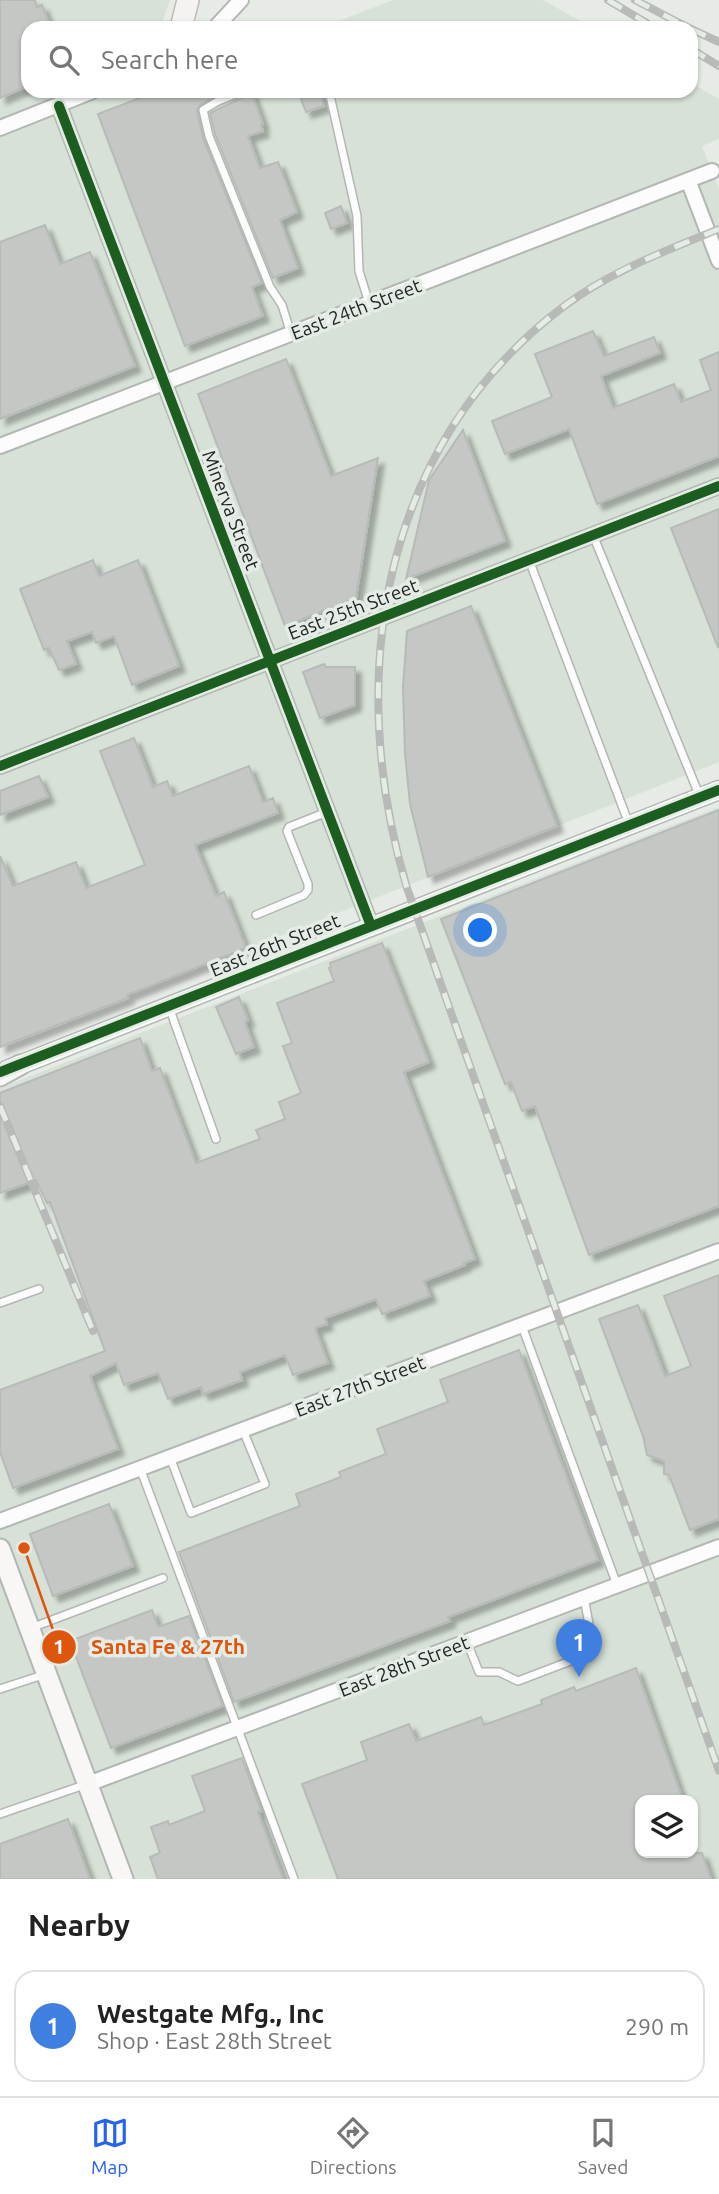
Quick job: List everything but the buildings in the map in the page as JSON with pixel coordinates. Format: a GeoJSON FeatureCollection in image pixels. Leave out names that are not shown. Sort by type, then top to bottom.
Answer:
{"type":"FeatureCollection","features":[{"type":"Feature","properties":{"kind":"main road"},"geometry":{"type":"LineString","coordinates":[[183,21],[188,0]]}},
{"type":"Feature","properties":{"kind":"main road"},"geometry":{"type":"LineString","coordinates":[[0,1074],[20,1065]]}},
{"type":"Feature","properties":{"kind":"main road"},"geometry":{"type":"LineString","coordinates":[[0,1549],[123,1879]]}},
{"type":"Feature","properties":{"kind":"street"},"geometry":{"type":"LineString","coordinates":[[222,21],[241,0]]}},
{"type":"Feature","properties":{"kind":"street"},"geometry":{"type":"LineString","coordinates":[[0,128],[77,98]]}},
{"type":"Feature","properties":{"kind":"street","name":"Minerva Street"},"geometry":{"type":"LineString","coordinates":[[59,106],[371,926]]}},
{"type":"Feature","properties":{"kind":"street","name":"East 24th Street"},"geometry":{"type":"LineString","coordinates":[[0,446],[715,170]]}},
{"type":"Feature","properties":{"kind":"street"},"geometry":{"type":"LineString","coordinates":[[688,180],[719,261]]}},
{"type":"Feature","properties":{"kind":"street","name":"East 25th Street"},"geometry":{"type":"LineString","coordinates":[[0,766],[719,486]]}},
{"type":"Feature","properties":{"kind":"street","name":"East 26th Street"},"geometry":{"type":"LineString","coordinates":[[20,1065],[719,790]]}},
{"type":"Feature","properties":{"kind":"street","name":"East 27th Street"},"geometry":{"type":"LineString","coordinates":[[0,1521],[719,1251]]}},
{"type":"Feature","properties":{"kind":"street","name":"East 28th Street"},"geometry":{"type":"LineString","coordinates":[[88,1784],[719,1547]]}},
{"type":"Feature","properties":{"kind":"lane"},"geometry":{"type":"LineString","coordinates":[[226,98],[203,110],[209,136],[270,287],[282,305],[291,334]]}},
{"type":"Feature","properties":{"kind":"lane"},"geometry":{"type":"LineString","coordinates":[[331,98],[357,216],[359,271],[369,303]]}},
{"type":"Feature","properties":{"kind":"lane"},"geometry":{"type":"LineString","coordinates":[[593,535],[700,797]]}},
{"type":"Feature","properties":{"kind":"lane"},"geometry":{"type":"LineString","coordinates":[[528,560],[630,825]]}},
{"type":"Feature","properties":{"kind":"lane"},"geometry":{"type":"LineString","coordinates":[[256,915],[304,895],[308,890],[287,831],[289,827],[328,812]]}},
{"type":"Feature","properties":{"kind":"lane"},"geometry":{"type":"LineString","coordinates":[[169,1006],[216,1139]]}},
{"type":"Feature","properties":{"kind":"lane"},"geometry":{"type":"LineString","coordinates":[[0,1303],[39,1289]]}},
{"type":"Feature","properties":{"kind":"lane"},"geometry":{"type":"LineString","coordinates":[[521,1325],[617,1585]]}},
{"type":"Feature","properties":{"kind":"lane"},"geometry":{"type":"LineString","coordinates":[[170,1457],[191,1513],[265,1484],[243,1430]]}},
{"type":"Feature","properties":{"kind":"lane"},"geometry":{"type":"LineString","coordinates":[[140,1468],[294,1879]]}},
{"type":"Feature","properties":{"kind":"lane"},"geometry":{"type":"LineString","coordinates":[[30,1629],[163,1578]]}},
{"type":"Feature","properties":{"kind":"lane"},"geometry":{"type":"LineString","coordinates":[[467,1642],[479,1672],[499,1672],[518,1681],[581,1657],[594,1652],[584,1597]]}},
{"type":"Feature","properties":{"kind":"lane"},"geometry":{"type":"LineString","coordinates":[[0,1689],[47,1674]]}},
{"type":"Feature","properties":{"kind":"lane"},"geometry":{"type":"LineString","coordinates":[[0,1814],[88,1784]]}},
{"type":"Feature","properties":{"kind":"shaded area"},"geometry":{"type":"Polygon","coordinates":[[[0,0],[170,0],[162,21],[21,21],[21,98],[698,98],[698,87],[719,99],[719,139],[702,146],[719,189],[719,762],[0,1047],[0,0]]]}},
{"type":"Feature","properties":{"kind":"shaded area"},"geometry":{"type":"Polygon","coordinates":[[[393,0],[543,0],[580,21],[339,21],[393,0]]]}},
{"type":"Feature","properties":{"kind":"shaded area"},"geometry":{"type":"Polygon","coordinates":[[[719,807],[719,1879],[0,1879],[0,1088],[719,807]]]}},
{"type":"Feature","properties":{"kind":"railway"},"geometry":{"type":"LineString","coordinates":[[608,0],[643,21]]}},
{"type":"Feature","properties":{"kind":"railway"},"geometry":{"type":"LineString","coordinates":[[635,0],[676,21]]}},
{"type":"Feature","properties":{"kind":"railway"},"geometry":{"type":"LineString","coordinates":[[698,32],[719,42]]}},
{"type":"Feature","properties":{"kind":"railway"},"geometry":{"type":"LineString","coordinates":[[698,53],[719,66]]}},
{"type":"Feature","properties":{"kind":"railway"},"geometry":{"type":"LineString","coordinates":[[719,229],[618,273],[563,307],[501,363],[453,426],[417,496],[393,570],[380,648],[379,728],[388,808],[407,888],[719,1771]]}},
{"type":"Feature","properties":{"kind":"railway"},"geometry":{"type":"LineString","coordinates":[[0,1106],[93,1331]]}},
{"type":"Feature","properties":{"kind":"cycle path"},"geometry":{"type":"LineString","coordinates":[[59,106],[371,926]]}},
{"type":"Feature","properties":{"kind":"cycle path"},"geometry":{"type":"LineString","coordinates":[[0,766],[719,486]]}},
{"type":"Feature","properties":{"kind":"cycle path"},"geometry":{"type":"LineString","coordinates":[[0,1072],[719,790]]}},
{"type":"Feature","properties":{"kind":"place","name":"Santa Fe & 27th"},"geometry":{"type":"Point","coordinates":[24,1548]}},
{"type":"Feature","properties":{"kind":"place","name":"Westgate Mfg., Inc"},"geometry":{"type":"Point","coordinates":[579,1677]}}]}
